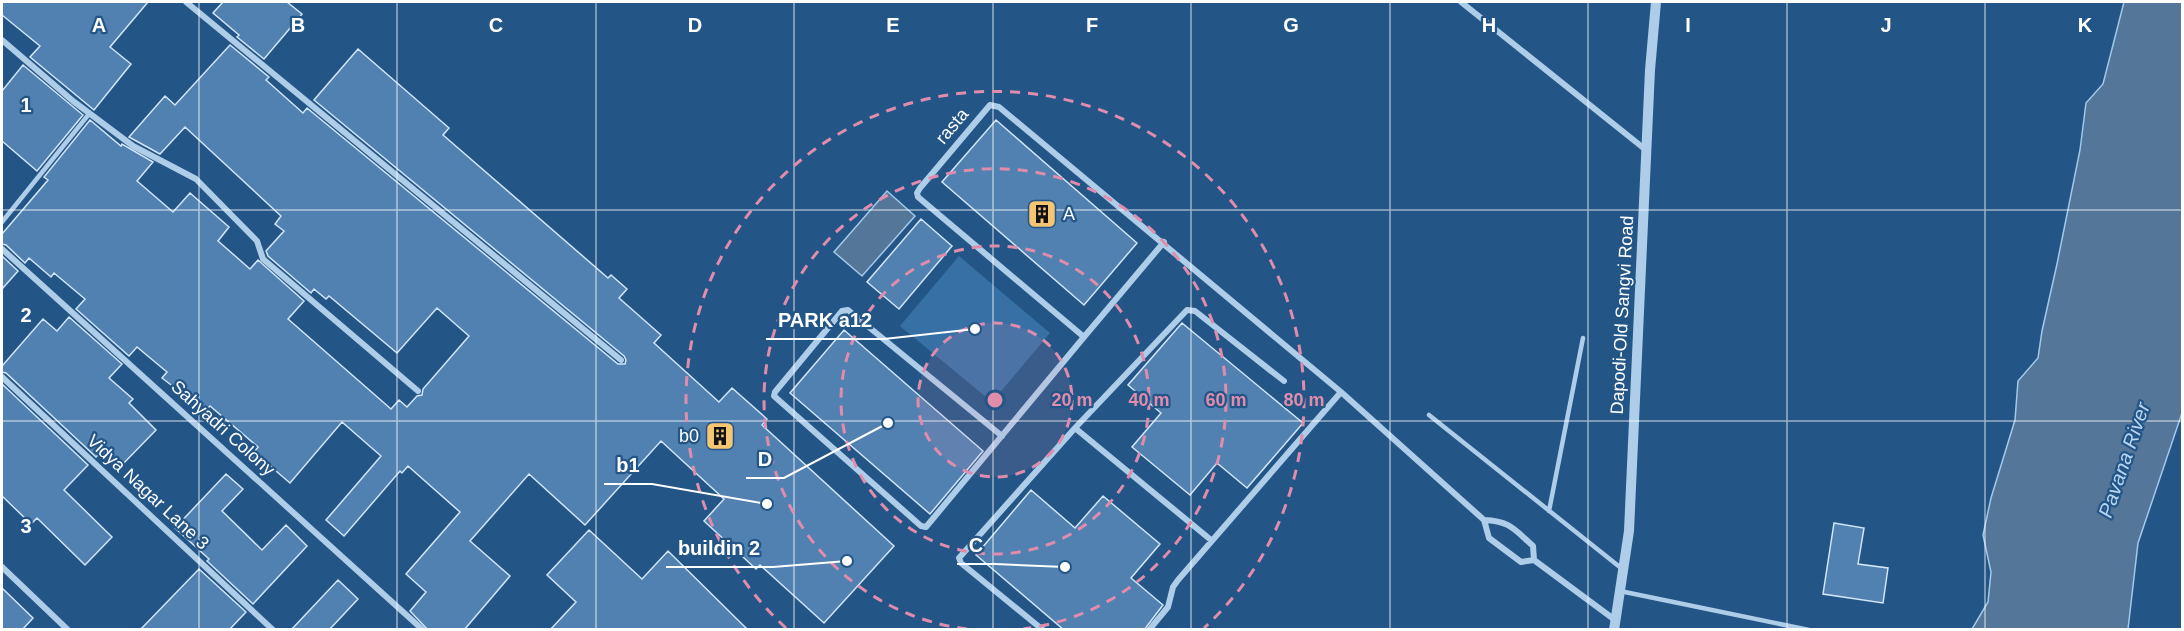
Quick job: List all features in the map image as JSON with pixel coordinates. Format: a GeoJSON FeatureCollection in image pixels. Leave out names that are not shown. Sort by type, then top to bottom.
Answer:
{"type":"FeatureCollection","features":[{"type":"Feature","properties":{"kind":"street"},"geometry":{"type":"LineString","coordinates":[[186,2],[621,360]]}},
{"type":"Feature","properties":{"kind":"street"},"geometry":{"type":"LineString","coordinates":[[1461,2],[1646,150]]}},
{"type":"Feature","properties":{"kind":"street","name":"Dapodi-Old Sangvi Road"},"geometry":{"type":"LineString","coordinates":[[1615,625],[1629,531],[1650,70],[1656,2]]}},
{"type":"Feature","properties":{"kind":"street"},"geometry":{"type":"LineString","coordinates":[[2,40],[89,114],[133,146],[195,179],[257,241],[263,259],[418,391]]}},
{"type":"Feature","properties":{"kind":"street","name":"rasta"},"geometry":{"type":"LineString","coordinates":[[1084,337],[918,197],[920,188],[987,106],[995,104],[999,107],[1164,242],[1341,392],[1484,520]]}},
{"type":"Feature","properties":{"kind":"street"},"geometry":{"type":"LineString","coordinates":[[1002,436],[848,310],[842,311],[774,394],[775,398],[923,528],[929,525],[1164,242]]}},
{"type":"Feature","properties":{"kind":"street","name":"Sahyadri Colony"},"geometry":{"type":"LineString","coordinates":[[2,249],[423,630]]}},
{"type":"Feature","properties":{"kind":"street"},"geometry":{"type":"LineString","coordinates":[[1044,630],[961,563],[959,558],[1076,428],[1187,310],[1195,311],[1284,381]]}},
{"type":"Feature","properties":{"kind":"street","name":"Vidya Nagar Lane 3"},"geometry":{"type":"LineString","coordinates":[[2,377],[273,630]]}},
{"type":"Feature","properties":{"kind":"street"},"geometry":{"type":"LineString","coordinates":[[1149,630],[1168,607],[1173,587],[1178,580],[1341,392]]}},
{"type":"Feature","properties":{"kind":"street"},"geometry":{"type":"LineString","coordinates":[[1076,428],[1211,540]]}},
{"type":"Feature","properties":{"kind":"street"},"geometry":{"type":"LineString","coordinates":[[1534,560],[1521,562],[1490,538],[1484,520],[1502,521],[1521,536],[1533,546],[1534,560],[1615,625]]}},
{"type":"Feature","properties":{"kind":"street"},"geometry":{"type":"LineString","coordinates":[[2,567],[68,630]]}},
{"type":"Feature","properties":{"kind":"lane"},"geometry":{"type":"LineString","coordinates":[[2,222],[89,114]]}},
{"type":"Feature","properties":{"kind":"lane"},"geometry":{"type":"LineString","coordinates":[[1549,511],[1583,338]]}},
{"type":"Feature","properties":{"kind":"lane"},"geometry":{"type":"LineString","coordinates":[[1429,415],[1623,570]]}},
{"type":"Feature","properties":{"kind":"lane"},"geometry":{"type":"LineString","coordinates":[[1620,591],[1809,630]]}},
{"type":"Feature","properties":{"kind":"shaded area"},"geometry":{"type":"Polygon","coordinates":[[[959,256],[1050,333],[992,402],[900,326],[959,256]]]}},
{"type":"Feature","properties":{"kind":"water","name":"Pavana River"},"geometry":{"type":"Polygon","coordinates":[[[2124,2],[2182,2],[2182,413],[2138,543],[2128,629],[1972,629],[1988,602],[1991,572],[1983,535],[1991,498],[2015,420],[2018,381],[2038,358],[2080,150],[2086,103],[2103,84],[2124,2]]]}},
{"type":"Feature","properties":{"kind":"water"},"geometry":{"type":"Polygon","coordinates":[[[887,191],[915,216],[862,276],[834,252],[887,191]]]}},
{"type":"Feature","properties":{"kind":"building"},"geometry":{"type":"Polygon","coordinates":[[[2,2],[148,2],[110,47],[131,64],[94,110],[30,57],[40,46],[2,15],[2,2]]]}},
{"type":"Feature","properties":{"kind":"building"},"geometry":{"type":"Polygon","coordinates":[[[223,2],[287,2],[302,14],[264,59],[213,13],[223,2]]]}},
{"type":"Feature","properties":{"kind":"building"},"geometry":{"type":"Polygon","coordinates":[[[230,45],[269,77],[266,80],[303,113],[307,108],[618,364],[625,364],[624,356],[314,100],[358,49],[449,128],[443,135],[608,278],[611,275],[627,289],[619,298],[661,335],[654,343],[719,402],[732,388],[767,419],[762,425],[894,546],[824,623],[760,565],[756,569],[704,521],[724,499],[661,441],[585,525],[529,474],[470,541],[510,576],[464,630],[428,630],[410,611],[426,592],[406,574],[460,512],[408,466],[402,473],[400,471],[344,536],[326,520],[381,456],[342,422],[290,483],[269,465],[266,469],[251,456],[258,447],[210,406],[205,411],[162,378],[167,372],[137,347],[129,356],[76,309],[85,299],[54,273],[51,277],[29,258],[25,263],[2,244],[2,234],[48,180],[44,177],[90,120],[121,146],[122,144],[153,162],[137,181],[173,212],[190,193],[229,227],[218,241],[250,269],[258,260],[304,301],[288,319],[391,409],[399,400],[407,407],[417,396],[422,395],[423,389],[469,336],[437,308],[397,353],[329,296],[326,299],[314,289],[311,293],[268,256],[266,251],[284,231],[275,224],[281,216],[185,127],[160,154],[129,137],[165,96],[175,105],[230,45]]]}},
{"type":"Feature","properties":{"kind":"building"},"geometry":{"type":"Polygon","coordinates":[[[23,65],[83,115],[37,171],[2,141],[2,91],[23,65]]]}},
{"type":"Feature","properties":{"kind":"building","name":"A"},"geometry":{"type":"Polygon","coordinates":[[[996,120],[1137,243],[1084,305],[942,182],[996,120]]]}},
{"type":"Feature","properties":{"kind":"building"},"geometry":{"type":"Polygon","coordinates":[[[921,219],[952,246],[899,309],[867,282],[921,219]]]}},
{"type":"Feature","properties":{"kind":"building"},"geometry":{"type":"Polygon","coordinates":[[[2,256],[18,271],[2,289],[2,256]]]}},
{"type":"Feature","properties":{"kind":"building"},"geometry":{"type":"Polygon","coordinates":[[[69,317],[122,364],[109,378],[133,399],[129,403],[156,430],[119,468],[102,451],[96,457],[6,373],[2,372],[2,366],[43,319],[57,331],[69,317]]]}},
{"type":"Feature","properties":{"kind":"building"},"geometry":{"type":"Polygon","coordinates":[[[1182,323],[1303,423],[1247,488],[1217,463],[1190,495],[1132,447],[1161,413],[1128,385],[1182,323]]]}},
{"type":"Feature","properties":{"kind":"building"},"geometry":{"type":"Polygon","coordinates":[[[844,330],[983,451],[930,514],[790,393],[844,330]]]}},
{"type":"Feature","properties":{"kind":"building"},"geometry":{"type":"Polygon","coordinates":[[[2,384],[88,465],[64,490],[112,537],[85,565],[37,518],[31,524],[2,496],[2,384]]]}},
{"type":"Feature","properties":{"kind":"building"},"geometry":{"type":"Polygon","coordinates":[[[226,474],[243,489],[222,511],[262,550],[286,525],[307,546],[253,604],[175,528],[226,474]]]}},
{"type":"Feature","properties":{"kind":"building"},"geometry":{"type":"Polygon","coordinates":[[[1031,490],[1075,528],[1103,496],[1160,544],[1131,578],[1163,605],[1144,630],[1064,630],[976,555],[1031,490]]]}},
{"type":"Feature","properties":{"kind":"building"},"geometry":{"type":"Polygon","coordinates":[[[1834,523],[1864,528],[1858,564],[1888,568],[1883,603],[1823,594],[1834,523]]]}},
{"type":"Feature","properties":{"kind":"building"},"geometry":{"type":"Polygon","coordinates":[[[589,530],[642,579],[668,551],[748,630],[550,630],[576,602],[547,575],[589,530]]]}},
{"type":"Feature","properties":{"kind":"building"},"geometry":{"type":"Polygon","coordinates":[[[199,569],[246,612],[229,630],[140,630],[199,569]]]}},
{"type":"Feature","properties":{"kind":"building"},"geometry":{"type":"Polygon","coordinates":[[[338,580],[358,599],[329,630],[291,630],[338,580]]]}},
{"type":"Feature","properties":{"kind":"building"},"geometry":{"type":"Polygon","coordinates":[[[2,588],[33,618],[22,630],[2,630],[2,588]]]}},
{"type":"Feature","properties":{"kind":"place","name":"A"},"geometry":{"type":"Point","coordinates":[1042,214]}},
{"type":"Feature","properties":{"kind":"place","name":"PARK a12"},"geometry":{"type":"Point","coordinates":[975,329]}},
{"type":"Feature","properties":{"kind":"place","name":"D"},"geometry":{"type":"Point","coordinates":[888,423]}},
{"type":"Feature","properties":{"kind":"place","name":"b0"},"geometry":{"type":"Point","coordinates":[720,436]}},
{"type":"Feature","properties":{"kind":"place","name":"b1"},"geometry":{"type":"Point","coordinates":[767,504]}},
{"type":"Feature","properties":{"kind":"place","name":"buildin 2"},"geometry":{"type":"Point","coordinates":[847,561]}},
{"type":"Feature","properties":{"kind":"place","name":"C"},"geometry":{"type":"Point","coordinates":[1065,567]}}]}
